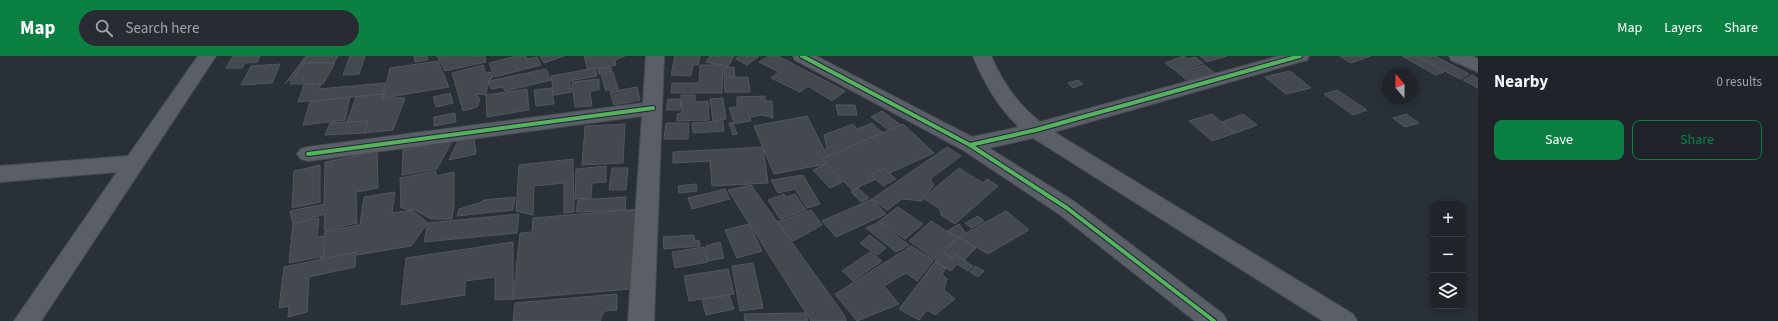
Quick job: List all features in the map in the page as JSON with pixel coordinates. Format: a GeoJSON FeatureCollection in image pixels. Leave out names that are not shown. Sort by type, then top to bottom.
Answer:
{"type":"FeatureCollection","features":[{"type":"Feature","properties":{"kind":"street"},"geometry":{"type":"LineString","coordinates":[[26,321],[207,56]]}},
{"type":"Feature","properties":{"kind":"street"},"geometry":{"type":"LineString","coordinates":[[641,321],[655,56]]}},
{"type":"Feature","properties":{"kind":"street"},"geometry":{"type":"LineString","coordinates":[[802,56],[970,145],[1067,208],[1214,321]]}},
{"type":"Feature","properties":{"kind":"street"},"geometry":{"type":"LineString","coordinates":[[982,56],[995,86],[1016,114],[1036,130],[1344,321]]}},
{"type":"Feature","properties":{"kind":"street"},"geometry":{"type":"LineString","coordinates":[[970,145],[1036,130],[1300,56]]}},
{"type":"Feature","properties":{"kind":"street"},"geometry":{"type":"LineString","coordinates":[[1458,56],[1478,66]]}},
{"type":"Feature","properties":{"kind":"street"},"geometry":{"type":"LineString","coordinates":[[308,154],[653,108]]}},
{"type":"Feature","properties":{"kind":"street"},"geometry":{"type":"LineString","coordinates":[[0,174],[133,163]]}},
{"type":"Feature","properties":{"kind":"building"},"geometry":{"type":"Polygon","coordinates":[[[233,56],[260,56],[257,62],[245,63],[242,68],[226,68],[233,56]]]}},
{"type":"Feature","properties":{"kind":"building"},"geometry":{"type":"Polygon","coordinates":[[[306,56],[338,56],[321,83],[288,80],[306,56]]]}},
{"type":"Feature","properties":{"kind":"building"},"geometry":{"type":"Polygon","coordinates":[[[308,56],[338,56],[334,63],[303,63],[308,56]]]}},
{"type":"Feature","properties":{"kind":"building"},"geometry":{"type":"Polygon","coordinates":[[[350,56],[365,56],[359,74],[343,75],[350,56]]]}},
{"type":"Feature","properties":{"kind":"building"},"geometry":{"type":"Polygon","coordinates":[[[414,56],[427,56],[428,60],[415,62],[414,56]]]}},
{"type":"Feature","properties":{"kind":"building"},"geometry":{"type":"Polygon","coordinates":[[[437,56],[485,56],[486,62],[445,71],[437,56]]]}},
{"type":"Feature","properties":{"kind":"building"},"geometry":{"type":"Polygon","coordinates":[[[517,56],[526,56],[527,59],[537,57],[541,65],[495,77],[489,63],[517,56]]]}},
{"type":"Feature","properties":{"kind":"building"},"geometry":{"type":"Polygon","coordinates":[[[564,56],[544,63],[540,57],[564,56]]]}},
{"type":"Feature","properties":{"kind":"building"},"geometry":{"type":"Polygon","coordinates":[[[584,56],[625,56],[615,60],[616,65],[588,70],[584,56]]]}},
{"type":"Feature","properties":{"kind":"building"},"geometry":{"type":"Polygon","coordinates":[[[675,56],[700,56],[698,65],[693,65],[691,76],[671,75],[675,56]]]}},
{"type":"Feature","properties":{"kind":"building"},"geometry":{"type":"Polygon","coordinates":[[[710,56],[734,56],[728,67],[706,62],[710,56]]]}},
{"type":"Feature","properties":{"kind":"building"},"geometry":{"type":"Polygon","coordinates":[[[738,56],[759,56],[747,65],[736,59],[738,56]]]}},
{"type":"Feature","properties":{"kind":"building"},"geometry":{"type":"Polygon","coordinates":[[[769,56],[778,56],[845,91],[832,101],[808,86],[800,92],[771,78],[779,72],[759,62],[769,56]]]}},
{"type":"Feature","properties":{"kind":"building"},"geometry":{"type":"Polygon","coordinates":[[[1184,56],[1187,59],[1195,57],[1203,63],[1176,71],[1165,63],[1184,56]]]}},
{"type":"Feature","properties":{"kind":"building"},"geometry":{"type":"Polygon","coordinates":[[[1200,56],[1227,56],[1207,62],[1200,56]]]}},
{"type":"Feature","properties":{"kind":"building"},"geometry":{"type":"Polygon","coordinates":[[[1340,56],[1371,56],[1351,63],[1340,56]]]}},
{"type":"Feature","properties":{"kind":"building"},"geometry":{"type":"Polygon","coordinates":[[[1402,56],[1416,56],[1444,72],[1436,75],[1402,56]]]}},
{"type":"Feature","properties":{"kind":"building"},"geometry":{"type":"Polygon","coordinates":[[[1417,56],[1435,56],[1469,74],[1460,79],[1417,56]]]}},
{"type":"Feature","properties":{"kind":"building"},"geometry":{"type":"Polygon","coordinates":[[[438,61],[449,87],[383,98],[390,68],[438,61]]]}},
{"type":"Feature","properties":{"kind":"building"},"geometry":{"type":"Polygon","coordinates":[[[303,63],[335,63],[323,84],[290,84],[303,63]]]}},
{"type":"Feature","properties":{"kind":"building"},"geometry":{"type":"Polygon","coordinates":[[[280,64],[272,83],[241,85],[251,66],[280,64]]]}},
{"type":"Feature","properties":{"kind":"building"},"geometry":{"type":"Polygon","coordinates":[[[483,65],[486,73],[491,72],[493,77],[489,81],[486,95],[476,94],[480,99],[477,107],[463,111],[452,73],[483,65]]]}},
{"type":"Feature","properties":{"kind":"building"},"geometry":{"type":"Polygon","coordinates":[[[700,65],[723,65],[722,93],[671,93],[672,83],[699,83],[700,65]]]}},
{"type":"Feature","properties":{"kind":"building"},"geometry":{"type":"Polygon","coordinates":[[[1204,65],[1215,73],[1188,81],[1177,72],[1204,65]]]}},
{"type":"Feature","properties":{"kind":"building"},"geometry":{"type":"Polygon","coordinates":[[[611,67],[612,71],[599,74],[598,69],[611,67]]]}},
{"type":"Feature","properties":{"kind":"building"},"geometry":{"type":"Polygon","coordinates":[[[734,67],[735,77],[724,77],[724,68],[734,67]]]}},
{"type":"Feature","properties":{"kind":"building"},"geometry":{"type":"Polygon","coordinates":[[[595,68],[597,76],[569,81],[572,92],[554,95],[551,76],[595,68]]]}},
{"type":"Feature","properties":{"kind":"building"},"geometry":{"type":"Polygon","coordinates":[[[546,69],[551,80],[505,91],[503,87],[491,89],[489,81],[546,69]]]}},
{"type":"Feature","properties":{"kind":"building"},"geometry":{"type":"Polygon","coordinates":[[[1290,71],[1311,88],[1286,94],[1265,77],[1290,71]]]}},
{"type":"Feature","properties":{"kind":"building"},"geometry":{"type":"Polygon","coordinates":[[[613,72],[618,89],[606,91],[601,75],[613,72]]]}},
{"type":"Feature","properties":{"kind":"building"},"geometry":{"type":"Polygon","coordinates":[[[1472,75],[1478,79],[1478,88],[1463,80],[1472,75]]]}},
{"type":"Feature","properties":{"kind":"building"},"geometry":{"type":"Polygon","coordinates":[[[748,77],[750,92],[725,92],[724,78],[748,77]]]}},
{"type":"Feature","properties":{"kind":"building"},"geometry":{"type":"Polygon","coordinates":[[[599,79],[599,90],[590,91],[592,106],[575,107],[572,82],[599,79]]]}},
{"type":"Feature","properties":{"kind":"building"},"geometry":{"type":"Polygon","coordinates":[[[1078,80],[1083,84],[1073,88],[1068,83],[1078,80]]]}},
{"type":"Feature","properties":{"kind":"building"},"geometry":{"type":"Polygon","coordinates":[[[321,83],[319,89],[385,83],[383,94],[298,102],[304,85],[321,83]]]}},
{"type":"Feature","properties":{"kind":"building"},"geometry":{"type":"Polygon","coordinates":[[[637,87],[640,100],[614,105],[610,92],[637,87]]]}},
{"type":"Feature","properties":{"kind":"building"},"geometry":{"type":"Polygon","coordinates":[[[552,88],[554,104],[536,106],[534,90],[552,88]]]}},
{"type":"Feature","properties":{"kind":"building"},"geometry":{"type":"Polygon","coordinates":[[[527,89],[529,110],[487,117],[486,95],[527,89]]]}},
{"type":"Feature","properties":{"kind":"building"},"geometry":{"type":"Polygon","coordinates":[[[1337,90],[1367,110],[1353,115],[1324,94],[1337,90]]]}},
{"type":"Feature","properties":{"kind":"building"},"geometry":{"type":"Polygon","coordinates":[[[450,93],[453,103],[436,107],[433,97],[450,93]]]}},
{"type":"Feature","properties":{"kind":"building"},"geometry":{"type":"Polygon","coordinates":[[[383,94],[383,98],[405,98],[393,130],[364,133],[368,121],[347,122],[356,97],[383,94]]]}},
{"type":"Feature","properties":{"kind":"building"},"geometry":{"type":"Polygon","coordinates":[[[681,95],[695,95],[695,102],[708,101],[709,120],[677,121],[677,114],[682,113],[681,95]]]}},
{"type":"Feature","properties":{"kind":"building"},"geometry":{"type":"Polygon","coordinates":[[[765,96],[765,101],[772,101],[773,118],[762,115],[750,117],[751,121],[733,124],[737,134],[733,135],[729,123],[734,122],[729,108],[737,107],[737,97],[765,96]]]}},
{"type":"Feature","properties":{"kind":"building"},"geometry":{"type":"Polygon","coordinates":[[[350,97],[345,120],[303,125],[310,102],[350,97]]]}},
{"type":"Feature","properties":{"kind":"building"},"geometry":{"type":"Polygon","coordinates":[[[723,98],[726,119],[713,121],[710,99],[723,98]]]}},
{"type":"Feature","properties":{"kind":"building"},"geometry":{"type":"Polygon","coordinates":[[[668,99],[681,99],[680,110],[666,110],[668,99]]]}},
{"type":"Feature","properties":{"kind":"building"},"geometry":{"type":"Polygon","coordinates":[[[836,105],[855,105],[857,115],[838,115],[836,105]]]}},
{"type":"Feature","properties":{"kind":"building"},"geometry":{"type":"Polygon","coordinates":[[[882,111],[901,125],[890,131],[871,117],[882,111]]]}},
{"type":"Feature","properties":{"kind":"building"},"geometry":{"type":"Polygon","coordinates":[[[455,113],[456,122],[434,126],[434,117],[455,113]]]}},
{"type":"Feature","properties":{"kind":"building"},"geometry":{"type":"Polygon","coordinates":[[[1212,114],[1235,133],[1212,141],[1189,121],[1212,114]]]}},
{"type":"Feature","properties":{"kind":"building"},"geometry":{"type":"Polygon","coordinates":[[[1243,114],[1257,125],[1236,133],[1222,122],[1243,114]]]}},
{"type":"Feature","properties":{"kind":"building"},"geometry":{"type":"Polygon","coordinates":[[[1406,114],[1419,123],[1405,127],[1393,118],[1406,114]]]}},
{"type":"Feature","properties":{"kind":"building"},"geometry":{"type":"Polygon","coordinates":[[[807,116],[831,163],[774,174],[754,126],[807,116]]]}},
{"type":"Feature","properties":{"kind":"building"},"geometry":{"type":"Polygon","coordinates":[[[368,121],[364,133],[325,135],[330,123],[368,121]]]}},
{"type":"Feature","properties":{"kind":"building"},"geometry":{"type":"Polygon","coordinates":[[[723,121],[724,131],[693,133],[692,123],[723,121]]]}},
{"type":"Feature","properties":{"kind":"building"},"geometry":{"type":"Polygon","coordinates":[[[666,123],[689,123],[688,139],[664,139],[666,123]]]}},
{"type":"Feature","properties":{"kind":"building"},"geometry":{"type":"Polygon","coordinates":[[[872,123],[886,136],[830,158],[823,150],[827,149],[824,135],[853,124],[857,129],[872,123]]]}},
{"type":"Feature","properties":{"kind":"building"},"geometry":{"type":"Polygon","coordinates":[[[625,124],[623,163],[582,165],[585,126],[625,124]]]}},
{"type":"Feature","properties":{"kind":"building"},"geometry":{"type":"Polygon","coordinates":[[[903,124],[934,153],[852,190],[822,159],[903,124]]]}},
{"type":"Feature","properties":{"kind":"building"},"geometry":{"type":"Polygon","coordinates":[[[474,138],[476,154],[449,160],[458,141],[474,138]]]}},
{"type":"Feature","properties":{"kind":"building"},"geometry":{"type":"Polygon","coordinates":[[[452,141],[437,169],[402,175],[403,150],[452,141]]]}},
{"type":"Feature","properties":{"kind":"building"},"geometry":{"type":"Polygon","coordinates":[[[763,147],[768,183],[712,186],[710,161],[673,163],[673,152],[763,147]]]}},
{"type":"Feature","properties":{"kind":"building"},"geometry":{"type":"Polygon","coordinates":[[[947,147],[961,156],[930,179],[934,185],[922,201],[902,199],[887,210],[872,199],[947,147]]]}},
{"type":"Feature","properties":{"kind":"building"},"geometry":{"type":"Polygon","coordinates":[[[377,152],[378,188],[356,192],[357,223],[324,230],[325,214],[293,224],[290,211],[324,204],[325,162],[377,152]]]}},
{"type":"Feature","properties":{"kind":"building"},"geometry":{"type":"Polygon","coordinates":[[[573,159],[574,212],[564,213],[564,183],[534,186],[533,215],[516,211],[519,165],[573,159]]]}},
{"type":"Feature","properties":{"kind":"building"},"geometry":{"type":"Polygon","coordinates":[[[826,164],[843,182],[830,188],[813,170],[826,164]]]}},
{"type":"Feature","properties":{"kind":"building"},"geometry":{"type":"Polygon","coordinates":[[[320,165],[320,202],[292,208],[294,171],[320,165]]]}},
{"type":"Feature","properties":{"kind":"building"},"geometry":{"type":"Polygon","coordinates":[[[606,166],[606,182],[592,183],[591,198],[575,199],[576,169],[606,166]]]}},
{"type":"Feature","properties":{"kind":"building"},"geometry":{"type":"Polygon","coordinates":[[[612,168],[628,168],[626,190],[609,190],[612,168]]]}},
{"type":"Feature","properties":{"kind":"building"},"geometry":{"type":"Polygon","coordinates":[[[884,168],[896,179],[883,186],[871,175],[884,168]]]}},
{"type":"Feature","properties":{"kind":"building"},"geometry":{"type":"Polygon","coordinates":[[[959,168],[983,183],[987,179],[998,186],[955,224],[941,215],[940,209],[923,198],[959,168]]]}},
{"type":"Feature","properties":{"kind":"building"},"geometry":{"type":"Polygon","coordinates":[[[436,171],[436,176],[454,172],[454,204],[452,219],[431,219],[415,210],[401,208],[400,178],[436,171]]]}},
{"type":"Feature","properties":{"kind":"building"},"geometry":{"type":"Polygon","coordinates":[[[803,175],[820,204],[807,208],[795,189],[778,193],[771,180],[803,175]]]}},
{"type":"Feature","properties":{"kind":"building"},"geometry":{"type":"Polygon","coordinates":[[[696,184],[697,191],[679,193],[678,186],[696,184]]]}},
{"type":"Feature","properties":{"kind":"building"},"geometry":{"type":"Polygon","coordinates":[[[751,185],[844,315],[846,321],[811,321],[728,190],[751,185]]]}},
{"type":"Feature","properties":{"kind":"building"},"geometry":{"type":"Polygon","coordinates":[[[858,188],[869,198],[861,202],[851,192],[858,188]]]}},
{"type":"Feature","properties":{"kind":"building"},"geometry":{"type":"Polygon","coordinates":[[[725,189],[730,199],[692,209],[688,198],[725,189]]]}},
{"type":"Feature","properties":{"kind":"building"},"geometry":{"type":"Polygon","coordinates":[[[395,192],[392,213],[412,210],[428,223],[411,246],[320,261],[325,231],[360,225],[364,197],[395,192]]]}},
{"type":"Feature","properties":{"kind":"building"},"geometry":{"type":"Polygon","coordinates":[[[784,194],[786,197],[795,194],[806,210],[780,219],[768,200],[784,194]]]}},
{"type":"Feature","properties":{"kind":"building"},"geometry":{"type":"Polygon","coordinates":[[[515,197],[513,210],[457,216],[459,209],[484,200],[515,197]]]}},
{"type":"Feature","properties":{"kind":"building"},"geometry":{"type":"Polygon","coordinates":[[[626,197],[625,210],[576,212],[578,200],[626,197]]]}},
{"type":"Feature","properties":{"kind":"building"},"geometry":{"type":"Polygon","coordinates":[[[872,199],[886,214],[836,237],[822,221],[872,199]]]}},
{"type":"Feature","properties":{"kind":"building"},"geometry":{"type":"Polygon","coordinates":[[[898,207],[923,224],[905,239],[879,221],[898,207]]]}},
{"type":"Feature","properties":{"kind":"building"},"geometry":{"type":"Polygon","coordinates":[[[640,209],[642,288],[513,299],[520,233],[532,232],[533,218],[640,209]]]}},
{"type":"Feature","properties":{"kind":"building"},"geometry":{"type":"Polygon","coordinates":[[[811,210],[822,225],[793,241],[777,222],[811,210]]]}},
{"type":"Feature","properties":{"kind":"building"},"geometry":{"type":"Polygon","coordinates":[[[1006,211],[1029,230],[988,254],[959,237],[1006,211]]]}},
{"type":"Feature","properties":{"kind":"building"},"geometry":{"type":"Polygon","coordinates":[[[519,214],[517,233],[424,242],[428,223],[519,214]]]}},
{"type":"Feature","properties":{"kind":"building"},"geometry":{"type":"Polygon","coordinates":[[[978,216],[984,221],[971,228],[965,223],[978,216]]]}},
{"type":"Feature","properties":{"kind":"building"},"geometry":{"type":"Polygon","coordinates":[[[319,218],[317,237],[325,236],[324,256],[289,263],[293,224],[319,218]]]}},
{"type":"Feature","properties":{"kind":"building"},"geometry":{"type":"Polygon","coordinates":[[[931,221],[957,238],[935,259],[909,241],[931,221]]]}},
{"type":"Feature","properties":{"kind":"building"},"geometry":{"type":"Polygon","coordinates":[[[879,222],[909,245],[896,252],[866,228],[879,222]]]}},
{"type":"Feature","properties":{"kind":"building"},"geometry":{"type":"Polygon","coordinates":[[[749,224],[762,251],[737,258],[725,230],[749,224]]]}},
{"type":"Feature","properties":{"kind":"building"},"geometry":{"type":"Polygon","coordinates":[[[959,224],[965,232],[957,238],[947,231],[959,224]]]}},
{"type":"Feature","properties":{"kind":"building"},"geometry":{"type":"Polygon","coordinates":[[[694,235],[695,241],[699,240],[700,246],[664,249],[663,237],[694,235]]]}},
{"type":"Feature","properties":{"kind":"building"},"geometry":{"type":"Polygon","coordinates":[[[870,235],[886,248],[877,255],[860,243],[870,235]]]}},
{"type":"Feature","properties":{"kind":"building"},"geometry":{"type":"Polygon","coordinates":[[[958,237],[976,248],[964,260],[955,255],[953,258],[943,253],[958,237]]]}},
{"type":"Feature","properties":{"kind":"building"},"geometry":{"type":"Polygon","coordinates":[[[513,242],[513,299],[495,300],[495,277],[465,281],[465,295],[401,305],[406,258],[513,242]]]}},
{"type":"Feature","properties":{"kind":"building"},"geometry":{"type":"Polygon","coordinates":[[[720,242],[724,258],[708,261],[706,246],[720,242]]]}},
{"type":"Feature","properties":{"kind":"building"},"geometry":{"type":"Polygon","coordinates":[[[911,246],[934,260],[917,281],[906,273],[884,286],[899,304],[857,321],[835,294],[911,246]]]}},
{"type":"Feature","properties":{"kind":"building"},"geometry":{"type":"Polygon","coordinates":[[[704,247],[708,262],[675,268],[672,252],[704,247]]]}},
{"type":"Feature","properties":{"kind":"building"},"geometry":{"type":"Polygon","coordinates":[[[356,252],[355,267],[309,277],[307,312],[288,317],[289,306],[279,308],[284,267],[356,252]]]}},
{"type":"Feature","properties":{"kind":"building"},"geometry":{"type":"Polygon","coordinates":[[[870,252],[882,261],[853,281],[842,271],[870,252]]]}},
{"type":"Feature","properties":{"kind":"building"},"geometry":{"type":"Polygon","coordinates":[[[943,253],[952,259],[956,255],[973,266],[968,271],[957,264],[951,271],[935,261],[943,253]]]}},
{"type":"Feature","properties":{"kind":"building"},"geometry":{"type":"Polygon","coordinates":[[[935,262],[946,268],[942,274],[947,279],[944,290],[955,299],[935,315],[927,310],[919,320],[899,309],[935,262]]]}},
{"type":"Feature","properties":{"kind":"building"},"geometry":{"type":"Polygon","coordinates":[[[753,263],[763,308],[740,311],[732,266],[753,263]]]}},
{"type":"Feature","properties":{"kind":"building"},"geometry":{"type":"Polygon","coordinates":[[[975,266],[984,271],[978,277],[970,272],[975,266]]]}},
{"type":"Feature","properties":{"kind":"building"},"geometry":{"type":"Polygon","coordinates":[[[728,269],[734,294],[689,301],[684,276],[728,269]]]}},
{"type":"Feature","properties":{"kind":"building"},"geometry":{"type":"Polygon","coordinates":[[[617,294],[617,310],[604,311],[600,321],[513,321],[515,303],[617,294]]]}},
{"type":"Feature","properties":{"kind":"building"},"geometry":{"type":"Polygon","coordinates":[[[729,295],[734,309],[706,315],[702,300],[729,295]]]}},
{"type":"Feature","properties":{"kind":"building"},"geometry":{"type":"Polygon","coordinates":[[[805,313],[808,321],[745,321],[744,314],[805,313]]]}},
{"type":"Feature","properties":{"kind":"cycle path"},"geometry":{"type":"LineString","coordinates":[[802,56],[970,145],[1067,208],[1214,321]]}},
{"type":"Feature","properties":{"kind":"cycle path"},"geometry":{"type":"LineString","coordinates":[[970,145],[1036,130],[1300,56]]}},
{"type":"Feature","properties":{"kind":"cycle path"},"geometry":{"type":"LineString","coordinates":[[308,154],[653,108]]}}]}
